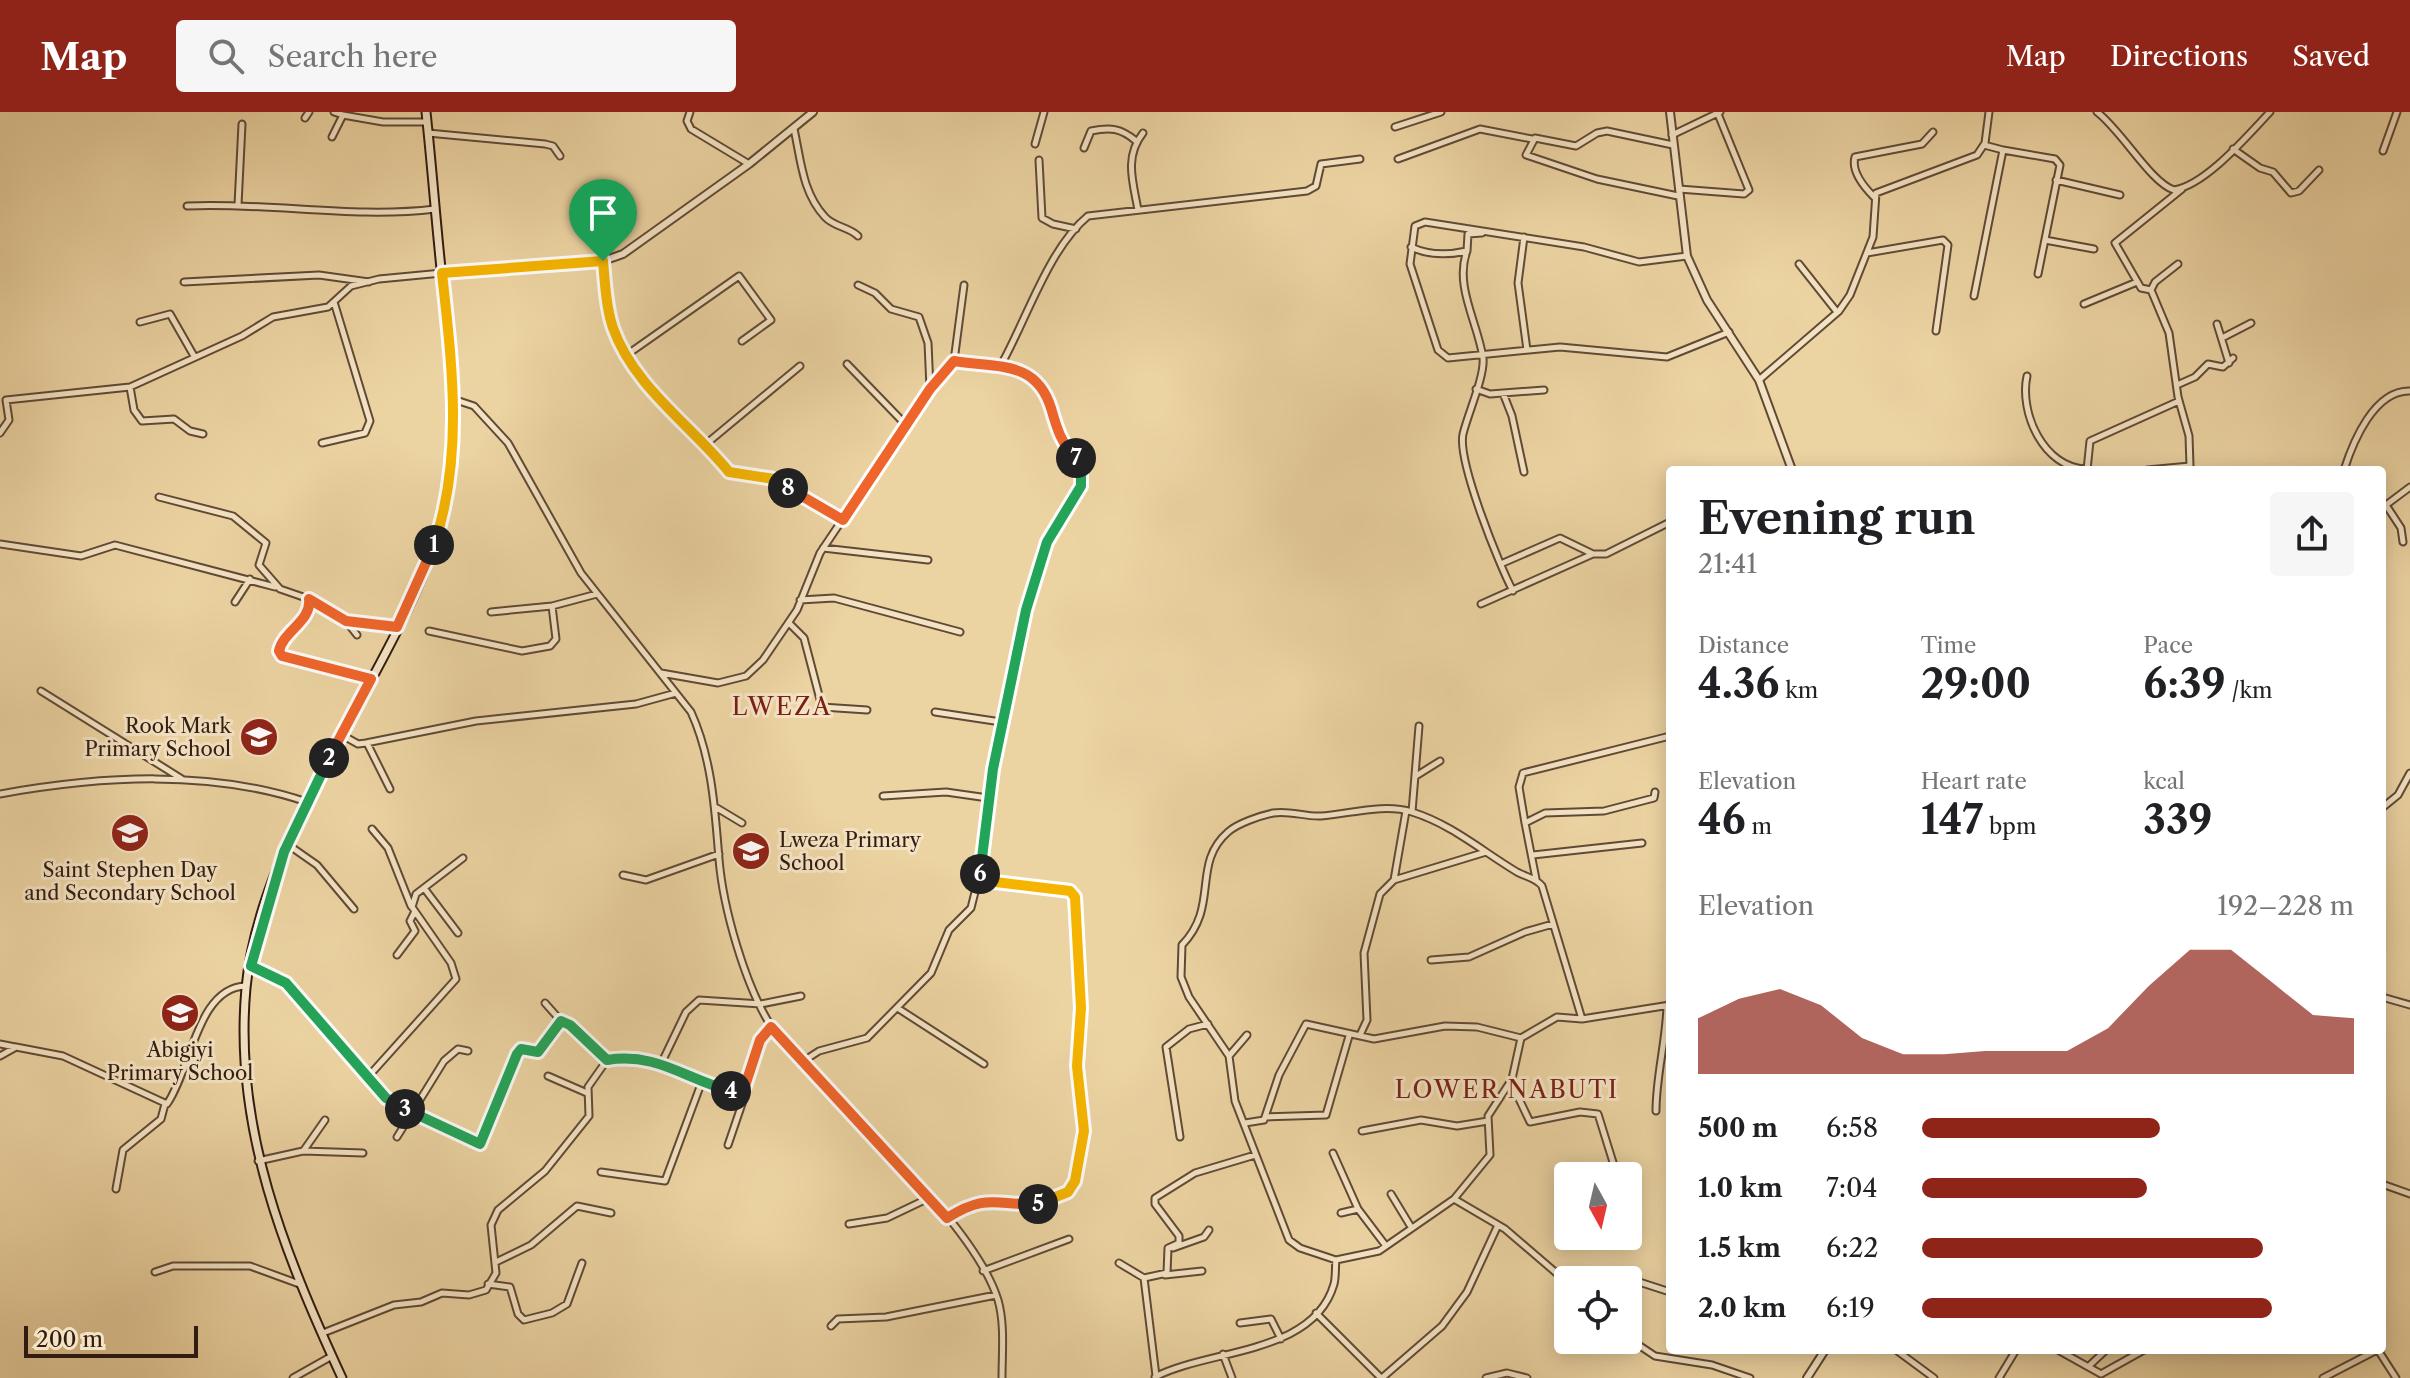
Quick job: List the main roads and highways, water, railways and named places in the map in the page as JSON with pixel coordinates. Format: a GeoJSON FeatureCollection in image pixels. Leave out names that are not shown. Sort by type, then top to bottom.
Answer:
{"type":"FeatureCollection","features":[{"type":"Feature","properties":{"kind":"main road"},"geometry":{"type":"LineString","coordinates":[[342,1378],[276,1220],[258,1161],[246,1084],[246,986],[272,886],[287,844],[427,566],[445,509],[454,448],[453,399],[426,112]]}},
{"type":"Feature","properties":{"kind":"place","name":"Rook Mark Primary School"},"geometry":{"type":"Point","coordinates":[259,737]}},
{"type":"Feature","properties":{"kind":"place","name":"Saint Stephen Day and Secondary School"},"geometry":{"type":"Point","coordinates":[130,833]}},
{"type":"Feature","properties":{"kind":"place","name":"Lweza Primary School"},"geometry":{"type":"Point","coordinates":[751,851]}},
{"type":"Feature","properties":{"kind":"place","name":"Abigiyi Primary School"},"geometry":{"type":"Point","coordinates":[180,1013]}},
{"type":"Feature","properties":{"kind":"district","name":"LWEZA"},"geometry":{"type":"Point","coordinates":[782,706]}},
{"type":"Feature","properties":{"kind":"district","name":"LOWER NABUTI"},"geometry":{"type":"Point","coordinates":[1507,1089]}}]}
